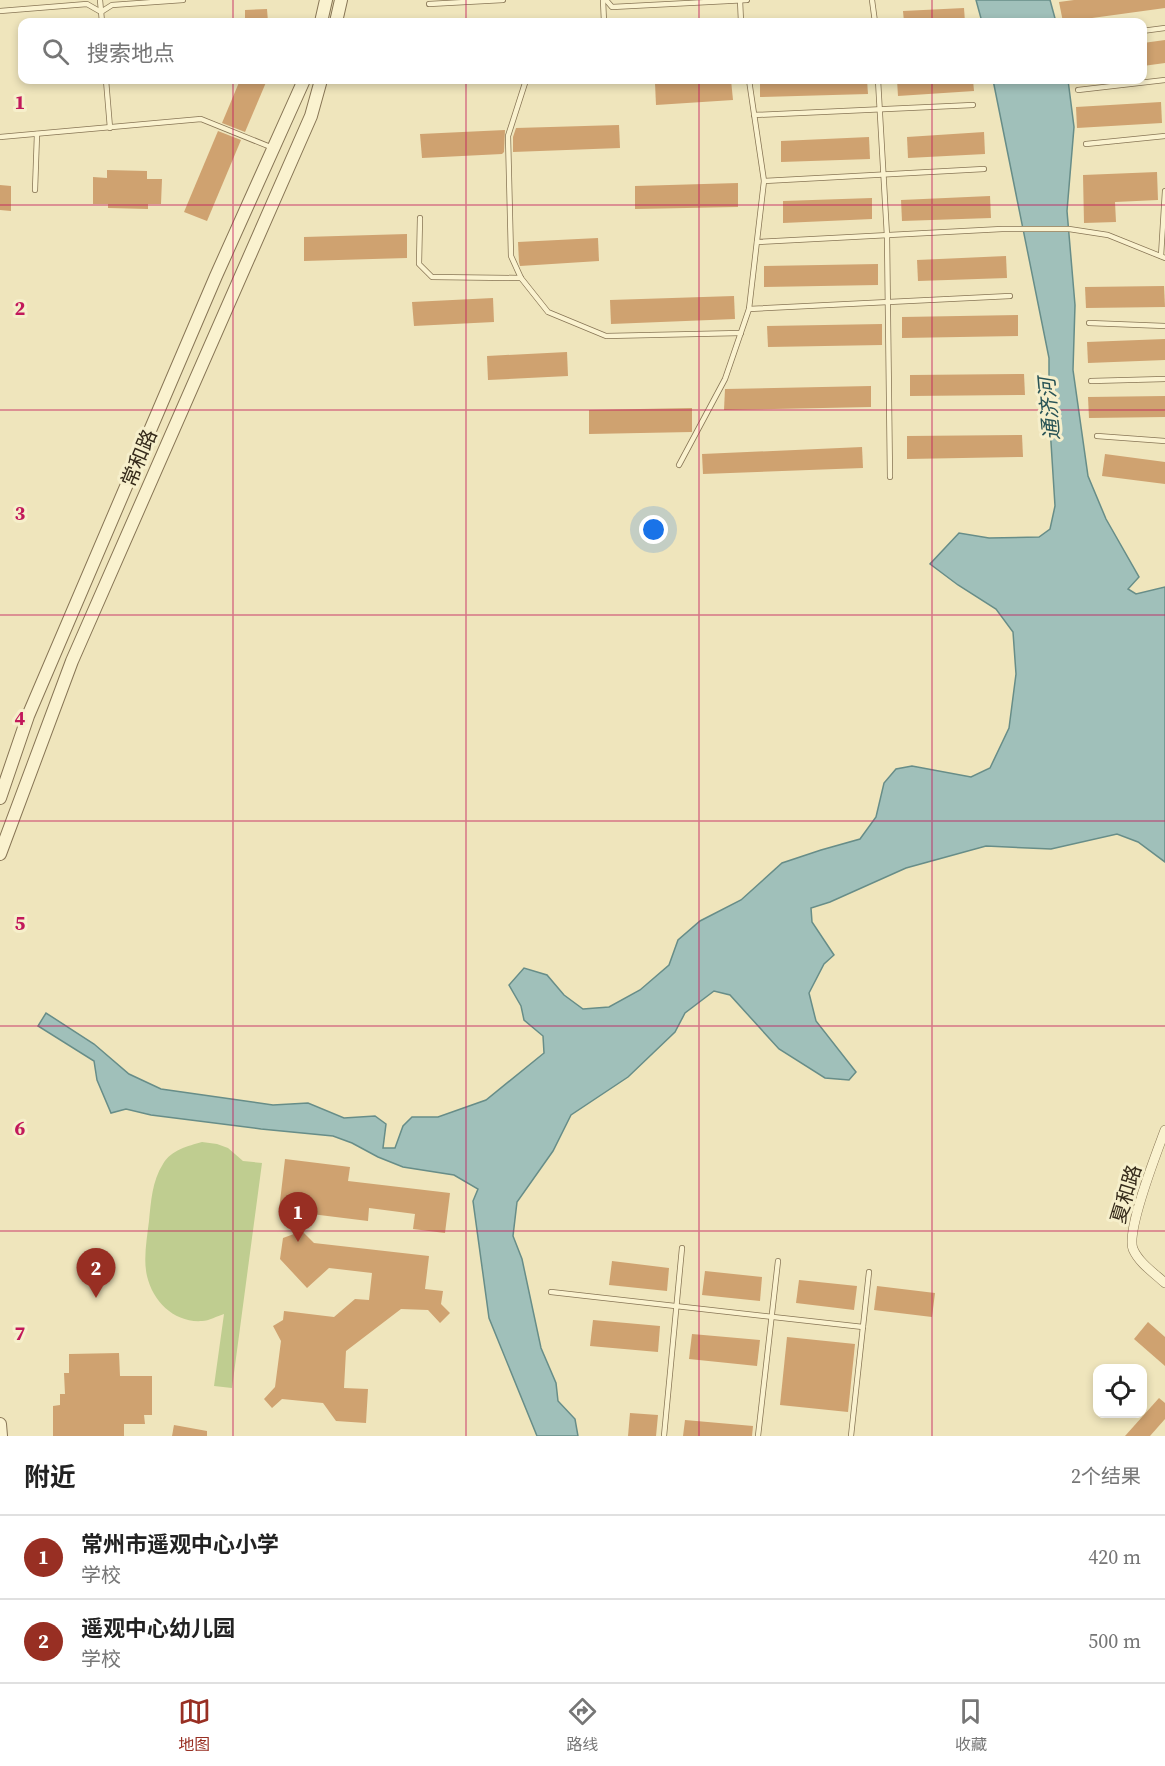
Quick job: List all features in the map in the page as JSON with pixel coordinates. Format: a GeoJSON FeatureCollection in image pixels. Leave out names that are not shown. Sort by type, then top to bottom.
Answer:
{"type":"FeatureCollection","features":[{"type":"Feature","properties":{"kind":"street"},"geometry":{"type":"LineString","coordinates":[[322,18],[326,0]]}},
{"type":"Feature","properties":{"kind":"street"},"geometry":{"type":"LineString","coordinates":[[337,18],[341,0]]}},
{"type":"Feature","properties":{"kind":"street","name":"常和路"},"geometry":{"type":"LineString","coordinates":[[0,798],[28,716],[211,287],[302,84]]}},
{"type":"Feature","properties":{"kind":"street","name":"常和路"},"geometry":{"type":"LineString","coordinates":[[0,854],[72,661],[310,116],[320,84]]}},
{"type":"Feature","properties":{"kind":"street","name":"夏和路"},"geometry":{"type":"LineString","coordinates":[[1165,1130],[1132,1232],[1132,1247],[1145,1265],[1165,1282]]}},
{"type":"Feature","properties":{"kind":"street"},"geometry":{"type":"LineString","coordinates":[[0,1424],[1,1436]]}},
{"type":"Feature","properties":{"kind":"lane"},"geometry":{"type":"LineString","coordinates":[[100,0],[102,18]]}},
{"type":"Feature","properties":{"kind":"lane"},"geometry":{"type":"LineString","coordinates":[[101,12],[112,4],[183,0]]}},
{"type":"Feature","properties":{"kind":"lane"},"geometry":{"type":"LineString","coordinates":[[429,4],[503,0]]}},
{"type":"Feature","properties":{"kind":"lane"},"geometry":{"type":"LineString","coordinates":[[605,0],[612,7],[747,0]]}},
{"type":"Feature","properties":{"kind":"lane"},"geometry":{"type":"LineString","coordinates":[[604,18],[605,0]]}},
{"type":"Feature","properties":{"kind":"lane"},"geometry":{"type":"LineString","coordinates":[[740,0],[741,18]]}},
{"type":"Feature","properties":{"kind":"lane"},"geometry":{"type":"LineString","coordinates":[[872,0],[875,18]]}},
{"type":"Feature","properties":{"kind":"lane"},"geometry":{"type":"LineString","coordinates":[[0,11],[87,4],[101,12]]}},
{"type":"Feature","properties":{"kind":"lane"},"geometry":{"type":"LineString","coordinates":[[1147,30],[1165,28]]}},
{"type":"Feature","properties":{"kind":"lane"},"geometry":{"type":"LineString","coordinates":[[1147,82],[1165,80]]}},
{"type":"Feature","properties":{"kind":"lane"},"geometry":{"type":"LineString","coordinates":[[106,84],[110,128]]}},
{"type":"Feature","properties":{"kind":"lane"},"geometry":{"type":"LineString","coordinates":[[525,84],[508,136],[511,256],[521,278],[548,312],[606,336],[741,333]]}},
{"type":"Feature","properties":{"kind":"lane"},"geometry":{"type":"LineString","coordinates":[[679,465],[725,379],[749,309],[764,181],[750,84]]}},
{"type":"Feature","properties":{"kind":"lane"},"geometry":{"type":"LineString","coordinates":[[878,84],[887,236],[890,477]]}},
{"type":"Feature","properties":{"kind":"lane"},"geometry":{"type":"LineString","coordinates":[[1078,90],[1130,84]]}},
{"type":"Feature","properties":{"kind":"lane"},"geometry":{"type":"LineString","coordinates":[[754,115],[973,105]]}},
{"type":"Feature","properties":{"kind":"lane"},"geometry":{"type":"LineString","coordinates":[[0,137],[201,118],[273,148]]}},
{"type":"Feature","properties":{"kind":"lane"},"geometry":{"type":"LineString","coordinates":[[35,190],[37,134]]}},
{"type":"Feature","properties":{"kind":"lane"},"geometry":{"type":"LineString","coordinates":[[1086,144],[1165,136]]}},
{"type":"Feature","properties":{"kind":"lane"},"geometry":{"type":"LineString","coordinates":[[764,181],[984,169]]}},
{"type":"Feature","properties":{"kind":"lane"},"geometry":{"type":"LineString","coordinates":[[757,242],[1069,229],[1108,235],[1163,257],[1165,192]]}},
{"type":"Feature","properties":{"kind":"lane"},"geometry":{"type":"LineString","coordinates":[[420,218],[419,264],[432,277],[521,278]]}},
{"type":"Feature","properties":{"kind":"lane"},"geometry":{"type":"LineString","coordinates":[[749,309],[1010,296]]}},
{"type":"Feature","properties":{"kind":"lane"},"geometry":{"type":"LineString","coordinates":[[1089,323],[1165,326]]}},
{"type":"Feature","properties":{"kind":"lane"},"geometry":{"type":"LineString","coordinates":[[1091,381],[1165,379]]}},
{"type":"Feature","properties":{"kind":"lane"},"geometry":{"type":"LineString","coordinates":[[1097,436],[1165,441]]}},
{"type":"Feature","properties":{"kind":"lane"},"geometry":{"type":"LineString","coordinates":[[664,1436],[682,1248]]}},
{"type":"Feature","properties":{"kind":"lane"},"geometry":{"type":"LineString","coordinates":[[758,1436],[778,1261]]}},
{"type":"Feature","properties":{"kind":"lane"},"geometry":{"type":"LineString","coordinates":[[851,1436],[870,1272]]}},
{"type":"Feature","properties":{"kind":"lane"},"geometry":{"type":"LineString","coordinates":[[551,1292],[863,1327]]}},
{"type":"Feature","properties":{"kind":"green space"},"geometry":{"type":"Polygon","coordinates":[[[202,1142],[228,1148],[243,1161],[262,1163],[232,1388],[214,1386],[224,1314],[202,1321],[192,1321],[174,1314],[154,1294],[145,1263],[151,1199],[159,1171],[170,1155],[202,1142]]]}},
{"type":"Feature","properties":{"kind":"water"},"geometry":{"type":"Polygon","coordinates":[[[976,0],[1050,0],[1055,18],[981,18],[976,0]]]}},
{"type":"Feature","properties":{"kind":"water","name":"通济河"},"geometry":{"type":"Polygon","coordinates":[[[994,84],[1069,84],[1074,127],[1067,211],[1075,305],[1073,370],[1088,476],[1106,519],[1139,577],[1128,589],[1136,594],[1165,587],[1165,862],[1138,842],[1117,834],[1051,849],[986,846],[906,868],[830,902],[811,908],[812,922],[834,955],[824,964],[809,993],[816,1021],[856,1072],[849,1080],[825,1078],[779,1049],[730,995],[714,991],[685,1013],[675,1032],[628,1077],[571,1115],[553,1151],[517,1202],[513,1236],[522,1259],[541,1348],[556,1383],[558,1401],[575,1419],[578,1436],[537,1436],[489,1318],[473,1201],[478,1189],[454,1175],[403,1167],[333,1136],[151,1115],[126,1109],[111,1113],[97,1080],[94,1061],[38,1026],[46,1013],[94,1044],[129,1074],[161,1089],[273,1105],[308,1103],[344,1118],[375,1116],[386,1124],[383,1148],[395,1148],[403,1126],[412,1117],[438,1117],[486,1100],[544,1053],[543,1036],[524,1020],[521,1006],[509,985],[524,968],[547,975],[564,995],[583,1009],[609,1007],[640,990],[669,965],[678,940],[700,921],[741,900],[782,863],[860,839],[876,817],[884,783],[896,769],[912,766],[971,777],[990,768],[1009,728],[1016,674],[1013,632],[996,609],[930,564],[959,533],[989,538],[1039,537],[1050,529],[1055,506],[1049,411],[1049,358],[994,84]]]}},
{"type":"Feature","properties":{"kind":"building"},"geometry":{"type":"Polygon","coordinates":[[[1165,0],[1165,8],[1092,18],[1062,18],[1059,2],[1165,0]]]}},
{"type":"Feature","properties":{"kind":"building"},"geometry":{"type":"Polygon","coordinates":[[[964,8],[965,18],[904,18],[903,11],[964,8]]]}},
{"type":"Feature","properties":{"kind":"building"},"geometry":{"type":"Polygon","coordinates":[[[267,9],[268,18],[245,18],[245,10],[267,9]]]}},
{"type":"Feature","properties":{"kind":"building"},"geometry":{"type":"Polygon","coordinates":[[[1165,40],[1165,63],[1147,65],[1147,42],[1165,40]]]}},
{"type":"Feature","properties":{"kind":"building"},"geometry":{"type":"Polygon","coordinates":[[[238,84],[265,84],[245,132],[222,123],[238,84]]]}},
{"type":"Feature","properties":{"kind":"building"},"geometry":{"type":"Polygon","coordinates":[[[655,84],[731,84],[733,100],[656,105],[655,84]]]}},
{"type":"Feature","properties":{"kind":"building"},"geometry":{"type":"Polygon","coordinates":[[[760,84],[867,84],[868,94],[760,97],[760,84]]]}},
{"type":"Feature","properties":{"kind":"building"},"geometry":{"type":"Polygon","coordinates":[[[897,84],[973,84],[974,91],[898,96],[897,84]]]}},
{"type":"Feature","properties":{"kind":"building"},"geometry":{"type":"Polygon","coordinates":[[[1161,102],[1162,123],[1077,128],[1076,107],[1161,102]]]}},
{"type":"Feature","properties":{"kind":"building"},"geometry":{"type":"Polygon","coordinates":[[[619,125],[620,148],[513,152],[513,137],[516,128],[619,125]]]}},
{"type":"Feature","properties":{"kind":"building"},"geometry":{"type":"Polygon","coordinates":[[[505,130],[502,154],[422,158],[420,134],[505,130]]]}},
{"type":"Feature","properties":{"kind":"building"},"geometry":{"type":"Polygon","coordinates":[[[218,131],[241,140],[207,221],[184,212],[218,131]]]}},
{"type":"Feature","properties":{"kind":"building"},"geometry":{"type":"Polygon","coordinates":[[[984,132],[985,154],[908,158],[907,137],[984,132]]]}},
{"type":"Feature","properties":{"kind":"building"},"geometry":{"type":"Polygon","coordinates":[[[869,137],[870,159],[781,162],[781,141],[869,137]]]}},
{"type":"Feature","properties":{"kind":"building"},"geometry":{"type":"Polygon","coordinates":[[[107,170],[147,171],[147,179],[162,179],[161,204],[148,204],[148,209],[108,208],[108,204],[93,204],[93,177],[107,178],[107,170]]]}},
{"type":"Feature","properties":{"kind":"building"},"geometry":{"type":"Polygon","coordinates":[[[1157,172],[1158,200],[1115,202],[1116,222],[1084,223],[1083,175],[1157,172]]]}},
{"type":"Feature","properties":{"kind":"building"},"geometry":{"type":"Polygon","coordinates":[[[738,183],[738,207],[635,209],[635,186],[738,183]]]}},
{"type":"Feature","properties":{"kind":"building"},"geometry":{"type":"Polygon","coordinates":[[[0,185],[11,186],[11,211],[0,210],[0,185]]]}},
{"type":"Feature","properties":{"kind":"building"},"geometry":{"type":"Polygon","coordinates":[[[990,196],[991,218],[902,221],[901,200],[990,196]]]}},
{"type":"Feature","properties":{"kind":"building"},"geometry":{"type":"Polygon","coordinates":[[[872,198],[872,219],[783,223],[783,201],[872,198]]]}},
{"type":"Feature","properties":{"kind":"building"},"geometry":{"type":"Polygon","coordinates":[[[407,234],[407,258],[304,261],[304,237],[407,234]]]}},
{"type":"Feature","properties":{"kind":"building"},"geometry":{"type":"Polygon","coordinates":[[[598,238],[599,261],[520,266],[518,242],[598,238]]]}},
{"type":"Feature","properties":{"kind":"building"},"geometry":{"type":"Polygon","coordinates":[[[1006,256],[1007,278],[918,281],[917,260],[1006,256]]]}},
{"type":"Feature","properties":{"kind":"building"},"geometry":{"type":"Polygon","coordinates":[[[878,264],[878,285],[764,287],[764,266],[878,264]]]}},
{"type":"Feature","properties":{"kind":"building"},"geometry":{"type":"Polygon","coordinates":[[[1164,286],[1165,307],[1086,308],[1085,287],[1164,286]]]}},
{"type":"Feature","properties":{"kind":"building"},"geometry":{"type":"Polygon","coordinates":[[[734,296],[735,319],[611,324],[610,300],[734,296]]]}},
{"type":"Feature","properties":{"kind":"building"},"geometry":{"type":"Polygon","coordinates":[[[493,298],[494,322],[414,326],[412,302],[493,298]]]}},
{"type":"Feature","properties":{"kind":"building"},"geometry":{"type":"Polygon","coordinates":[[[1018,315],[1018,336],[902,338],[902,317],[1018,315]]]}},
{"type":"Feature","properties":{"kind":"building"},"geometry":{"type":"Polygon","coordinates":[[[882,324],[882,345],[768,347],[767,326],[882,324]]]}},
{"type":"Feature","properties":{"kind":"building"},"geometry":{"type":"Polygon","coordinates":[[[1165,339],[1165,360],[1088,363],[1087,342],[1165,339]]]}},
{"type":"Feature","properties":{"kind":"building"},"geometry":{"type":"Polygon","coordinates":[[[567,352],[568,376],[488,380],[487,356],[567,352]]]}},
{"type":"Feature","properties":{"kind":"building"},"geometry":{"type":"Polygon","coordinates":[[[1024,374],[1025,395],[910,396],[910,375],[1024,374]]]}},
{"type":"Feature","properties":{"kind":"building"},"geometry":{"type":"Polygon","coordinates":[[[871,386],[871,407],[724,410],[725,389],[871,386]]]}},
{"type":"Feature","properties":{"kind":"building"},"geometry":{"type":"Polygon","coordinates":[[[1165,396],[1165,417],[1089,418],[1088,397],[1165,396]]]}},
{"type":"Feature","properties":{"kind":"building"},"geometry":{"type":"Polygon","coordinates":[[[692,408],[692,432],[589,434],[589,410],[692,408]]]}},
{"type":"Feature","properties":{"kind":"building"},"geometry":{"type":"Polygon","coordinates":[[[1022,435],[1023,457],[907,459],[907,436],[1022,435]]]}},
{"type":"Feature","properties":{"kind":"building"},"geometry":{"type":"Polygon","coordinates":[[[862,447],[863,468],[703,474],[702,454],[862,447]]]}},
{"type":"Feature","properties":{"kind":"building"},"geometry":{"type":"Polygon","coordinates":[[[1105,454],[1165,462],[1165,484],[1102,476],[1105,454]]]}},
{"type":"Feature","properties":{"kind":"building"},"geometry":{"type":"Polygon","coordinates":[[[285,1159],[350,1167],[348,1181],[450,1193],[445,1233],[413,1229],[415,1214],[369,1208],[368,1221],[279,1210],[285,1159]]]}},
{"type":"Feature","properties":{"kind":"building"},"geometry":{"type":"Polygon","coordinates":[[[302,1231],[314,1243],[429,1256],[425,1289],[443,1291],[441,1304],[450,1313],[440,1323],[428,1310],[401,1309],[346,1351],[344,1388],[368,1389],[366,1423],[336,1421],[323,1403],[282,1399],[272,1408],[264,1399],[275,1387],[281,1341],[273,1326],[283,1320],[284,1311],[334,1317],[355,1299],[369,1300],[372,1273],[329,1268],[307,1288],[280,1259],[283,1238],[302,1231]]]}},
{"type":"Feature","properties":{"kind":"building"},"geometry":{"type":"Polygon","coordinates":[[[612,1261],[669,1268],[667,1291],[609,1285],[612,1261]]]}},
{"type":"Feature","properties":{"kind":"building"},"geometry":{"type":"Polygon","coordinates":[[[705,1271],[762,1277],[760,1301],[702,1295],[705,1271]]]}},
{"type":"Feature","properties":{"kind":"building"},"geometry":{"type":"Polygon","coordinates":[[[799,1280],[857,1286],[854,1310],[796,1303],[799,1280]]]}},
{"type":"Feature","properties":{"kind":"building"},"geometry":{"type":"Polygon","coordinates":[[[877,1286],[935,1293],[932,1317],[874,1310],[877,1286]]]}},
{"type":"Feature","properties":{"kind":"building"},"geometry":{"type":"Polygon","coordinates":[[[593,1320],[660,1326],[658,1352],[590,1346],[593,1320]]]}},
{"type":"Feature","properties":{"kind":"building"},"geometry":{"type":"Polygon","coordinates":[[[1148,1322],[1165,1337],[1165,1366],[1134,1339],[1148,1322]]]}},
{"type":"Feature","properties":{"kind":"building"},"geometry":{"type":"Polygon","coordinates":[[[692,1334],[760,1340],[757,1366],[689,1359],[692,1334]]]}},
{"type":"Feature","properties":{"kind":"building"},"geometry":{"type":"Polygon","coordinates":[[[787,1337],[855,1344],[848,1412],[780,1405],[787,1337]]]}},
{"type":"Feature","properties":{"kind":"building"},"geometry":{"type":"Polygon","coordinates":[[[119,1353],[120,1376],[152,1376],[152,1415],[144,1415],[145,1424],[124,1424],[124,1436],[53,1436],[53,1406],[60,1405],[60,1394],[65,1394],[64,1373],[69,1373],[69,1354],[119,1353]]]}},
{"type":"Feature","properties":{"kind":"building"},"geometry":{"type":"Polygon","coordinates":[[[1159,1398],[1165,1403],[1165,1419],[1150,1436],[1125,1436],[1141,1418],[1147,1418],[1147,1411],[1159,1398]]]}},
{"type":"Feature","properties":{"kind":"building"},"geometry":{"type":"Polygon","coordinates":[[[630,1413],[658,1415],[656,1436],[628,1436],[630,1413]]]}},
{"type":"Feature","properties":{"kind":"building"},"geometry":{"type":"Polygon","coordinates":[[[685,1420],[753,1426],[752,1436],[683,1436],[685,1420]]]}},
{"type":"Feature","properties":{"kind":"building"},"geometry":{"type":"Polygon","coordinates":[[[174,1425],[207,1431],[207,1436],[172,1436],[174,1425]]]}},
{"type":"Feature","properties":{"kind":"place","name":"常州市遥观中心小学"},"geometry":{"type":"Point","coordinates":[298,1242]}},
{"type":"Feature","properties":{"kind":"place","name":"遥观中心幼儿园"},"geometry":{"type":"Point","coordinates":[96,1298]}}]}
